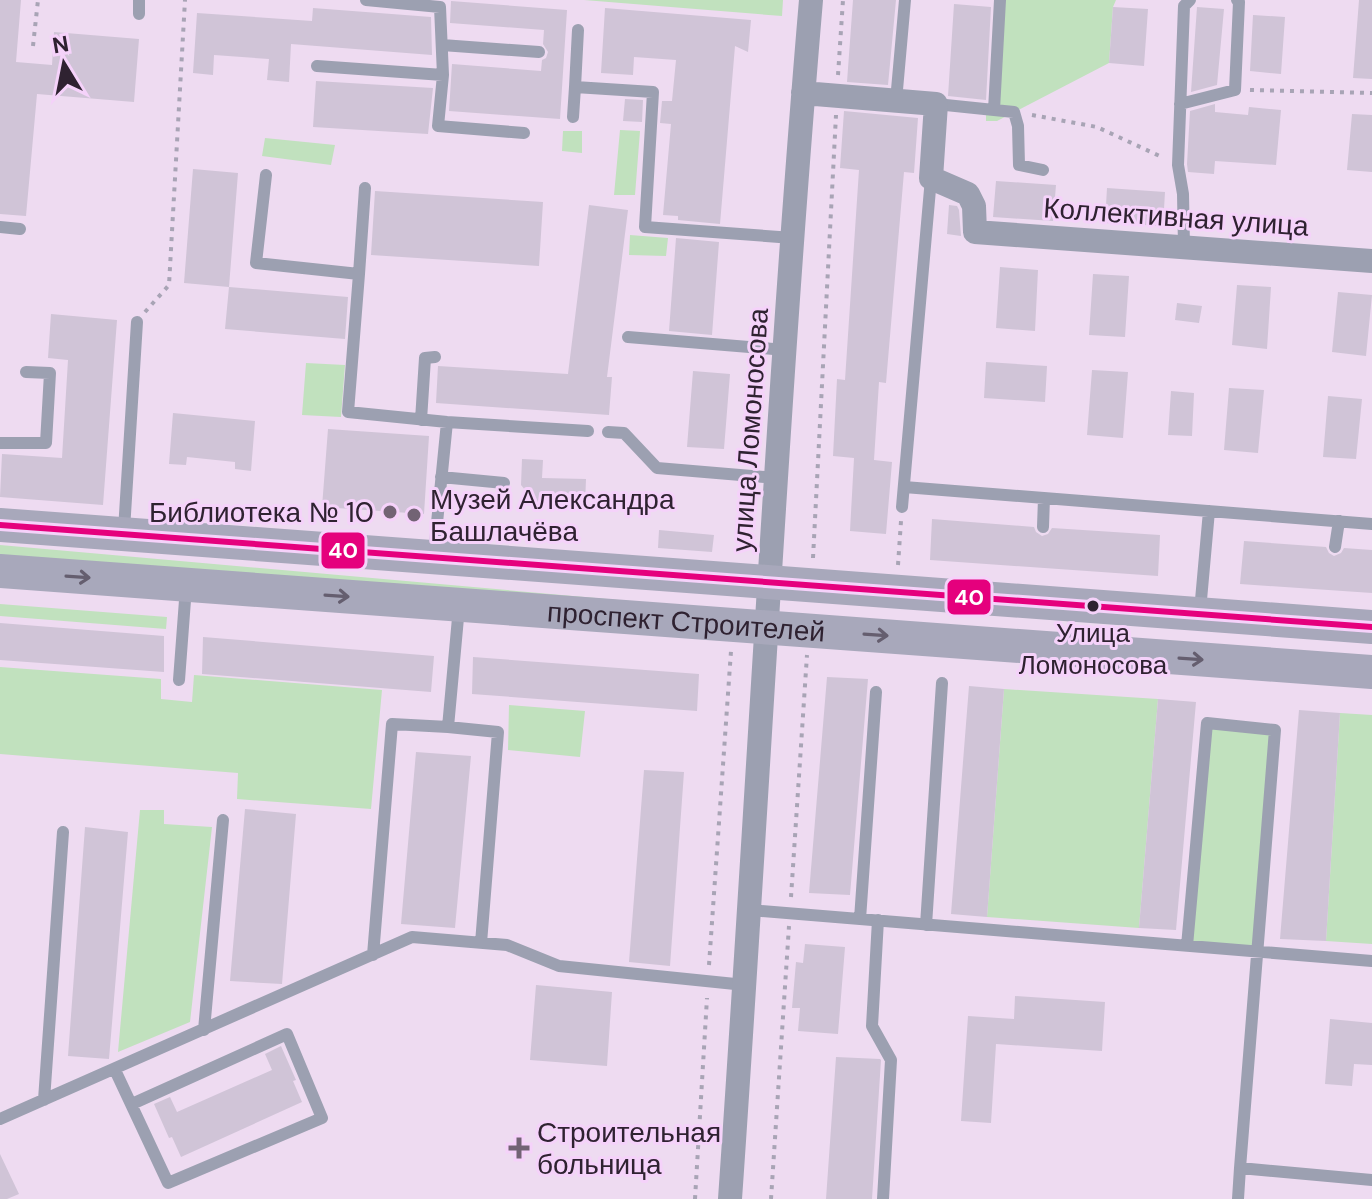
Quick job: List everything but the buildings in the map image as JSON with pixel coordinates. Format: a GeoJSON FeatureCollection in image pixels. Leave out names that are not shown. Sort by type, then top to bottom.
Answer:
{"type":"FeatureCollection","features":[{"type":"Feature","properties":{"kind":"main road","name":"проспект Строителей"},"geometry":{"type":"LineString","coordinates":[[0,525],[1372,627]]}},
{"type":"Feature","properties":{"kind":"main road","name":"проспект Строителей"},"geometry":{"type":"LineString","coordinates":[[0,571],[1372,672]]}},
{"type":"Feature","properties":{"kind":"street","name":"улица Ломоносова"},"geometry":{"type":"LineString","coordinates":[[730,1199],[776,478],[811,0]]}},
{"type":"Feature","properties":{"kind":"street"},"geometry":{"type":"LineString","coordinates":[[803,93],[936,104],[931,178]]}},
{"type":"Feature","properties":{"kind":"street","name":"Коллективная улица"},"geometry":{"type":"LineString","coordinates":[[931,178],[968,194],[974,206],[975,232],[1372,261]]}},
{"type":"Feature","properties":{"kind":"lane"},"geometry":{"type":"LineString","coordinates":[[139,0],[139,14]]}},
{"type":"Feature","properties":{"kind":"lane"},"geometry":{"type":"LineString","coordinates":[[366,0],[440,7],[443,75],[438,126],[524,133]]}},
{"type":"Feature","properties":{"kind":"lane"},"geometry":{"type":"LineString","coordinates":[[896,101],[905,0]]}},
{"type":"Feature","properties":{"kind":"lane"},"geometry":{"type":"LineString","coordinates":[[994,110],[1000,0]]}},
{"type":"Feature","properties":{"kind":"lane"},"geometry":{"type":"LineString","coordinates":[[1184,247],[1183,194],[1178,165],[1184,6],[1190,0]]}},
{"type":"Feature","properties":{"kind":"lane"},"geometry":{"type":"LineString","coordinates":[[1180,104],[1235,90],[1237,0]]}},
{"type":"Feature","properties":{"kind":"lane"},"geometry":{"type":"LineString","coordinates":[[573,117],[578,30]]}},
{"type":"Feature","properties":{"kind":"lane"},"geometry":{"type":"LineString","coordinates":[[442,45],[539,52]]}},
{"type":"Feature","properties":{"kind":"lane"},"geometry":{"type":"LineString","coordinates":[[317,66],[443,75]]}},
{"type":"Feature","properties":{"kind":"lane"},"geometry":{"type":"LineString","coordinates":[[575,87],[653,92],[645,227],[793,238]]}},
{"type":"Feature","properties":{"kind":"lane"},"geometry":{"type":"LineString","coordinates":[[936,104],[1014,112],[1018,126],[1019,165],[1043,170]]}},
{"type":"Feature","properties":{"kind":"lane"},"geometry":{"type":"LineString","coordinates":[[266,175],[256,263],[359,274]]}},
{"type":"Feature","properties":{"kind":"lane"},"geometry":{"type":"LineString","coordinates":[[902,507],[931,178]]}},
{"type":"Feature","properties":{"kind":"lane"},"geometry":{"type":"LineString","coordinates":[[365,188],[348,412],[588,431]]}},
{"type":"Feature","properties":{"kind":"lane"},"geometry":{"type":"LineString","coordinates":[[0,227],[20,229]]}},
{"type":"Feature","properties":{"kind":"lane"},"geometry":{"type":"LineString","coordinates":[[124,534],[137,322]]}},
{"type":"Feature","properties":{"kind":"lane"},"geometry":{"type":"LineString","coordinates":[[628,337],[785,350]]}},
{"type":"Feature","properties":{"kind":"lane"},"geometry":{"type":"LineString","coordinates":[[421,420],[425,358],[435,357]]}},
{"type":"Feature","properties":{"kind":"lane"},"geometry":{"type":"LineString","coordinates":[[0,443],[46,443],[50,373],[26,372]]}},
{"type":"Feature","properties":{"kind":"lane"},"geometry":{"type":"LineString","coordinates":[[433,557],[447,422]]}},
{"type":"Feature","properties":{"kind":"lane"},"geometry":{"type":"LineString","coordinates":[[608,432],[624,433],[657,468],[776,478]]}},
{"type":"Feature","properties":{"kind":"lane"},"geometry":{"type":"LineString","coordinates":[[441,477],[504,483]]}},
{"type":"Feature","properties":{"kind":"lane"},"geometry":{"type":"LineString","coordinates":[[904,487],[1372,524]]}},
{"type":"Feature","properties":{"kind":"lane"},"geometry":{"type":"LineString","coordinates":[[1043,527],[1044,498]]}},
{"type":"Feature","properties":{"kind":"lane"},"geometry":{"type":"LineString","coordinates":[[1200,613],[1209,511]]}},
{"type":"Feature","properties":{"kind":"lane"},"geometry":{"type":"LineString","coordinates":[[1335,547],[1339,521]]}},
{"type":"Feature","properties":{"kind":"lane"},"geometry":{"type":"LineString","coordinates":[[179,680],[187,585]]}},
{"type":"Feature","properties":{"kind":"lane"},"geometry":{"type":"LineString","coordinates":[[448,727],[459,604]]}},
{"type":"Feature","properties":{"kind":"lane"},"geometry":{"type":"LineString","coordinates":[[926,925],[942,683]]}},
{"type":"Feature","properties":{"kind":"lane"},"geometry":{"type":"LineString","coordinates":[[860,919],[876,692]]}},
{"type":"Feature","properties":{"kind":"lane"},"geometry":{"type":"LineString","coordinates":[[1187,946],[1207,723],[1275,730],[1238,1199]]}},
{"type":"Feature","properties":{"kind":"lane"},"geometry":{"type":"LineString","coordinates":[[373,955],[392,724],[498,732],[481,943]]}},
{"type":"Feature","properties":{"kind":"lane"},"geometry":{"type":"LineString","coordinates":[[204,1030],[223,820]]}},
{"type":"Feature","properties":{"kind":"lane"},"geometry":{"type":"LineString","coordinates":[[44,1100],[63,832]]}},
{"type":"Feature","properties":{"kind":"lane"},"geometry":{"type":"LineString","coordinates":[[750,910],[1372,961]]}},
{"type":"Feature","properties":{"kind":"lane"},"geometry":{"type":"LineString","coordinates":[[878,920],[872,1026],[891,1060],[883,1199]]}},
{"type":"Feature","properties":{"kind":"lane"},"geometry":{"type":"LineString","coordinates":[[0,1119],[412,937],[507,945],[559,966],[745,985]]}},
{"type":"Feature","properties":{"kind":"lane"},"geometry":{"type":"LineString","coordinates":[[115,1070],[168,1183],[322,1118],[287,1034],[132,1104]]}},
{"type":"Feature","properties":{"kind":"lane"},"geometry":{"type":"LineString","coordinates":[[1240,1168],[1372,1180]]}},
{"type":"Feature","properties":{"kind":"path"},"geometry":{"type":"LineString","coordinates":[[33,46],[38,0]]}},
{"type":"Feature","properties":{"kind":"path"},"geometry":{"type":"LineString","coordinates":[[137,322],[169,285],[185,0]]}},
{"type":"Feature","properties":{"kind":"path"},"geometry":{"type":"LineString","coordinates":[[1235,90],[1372,93]]}},
{"type":"Feature","properties":{"kind":"path"},"geometry":{"type":"LineString","coordinates":[[1014,112],[1097,127],[1178,165]]}},
{"type":"Feature","properties":{"kind":"path"},"geometry":{"type":"LineString","coordinates":[[898,569],[902,507]]}},
{"type":"Feature","properties":{"kind":"path"},"geometry":{"type":"LineString","coordinates":[[695,1199],[733,624]]}},
{"type":"Feature","properties":{"kind":"green space"},"geometry":{"type":"Polygon","coordinates":[[[584,0],[783,0],[782,16],[584,0]]]}},
{"type":"Feature","properties":{"kind":"green space"},"geometry":{"type":"Polygon","coordinates":[[[1003,0],[1116,0],[1109,63],[997,121],[986,121],[986,112],[996,113],[1003,0]]]}},
{"type":"Feature","properties":{"kind":"green space"},"geometry":{"type":"Polygon","coordinates":[[[620,130],[640,131],[635,195],[614,195],[620,130]]]}},
{"type":"Feature","properties":{"kind":"green space"},"geometry":{"type":"Polygon","coordinates":[[[563,131],[582,131],[582,153],[562,151],[563,131]]]}},
{"type":"Feature","properties":{"kind":"green space"},"geometry":{"type":"Polygon","coordinates":[[[265,138],[335,145],[331,165],[262,156],[265,138]]]}},
{"type":"Feature","properties":{"kind":"green space"},"geometry":{"type":"Polygon","coordinates":[[[630,235],[668,238],[666,256],[629,255],[630,235]]]}},
{"type":"Feature","properties":{"kind":"green space"},"geometry":{"type":"Polygon","coordinates":[[[306,363],[345,365],[341,417],[302,415],[306,363]]]}},
{"type":"Feature","properties":{"kind":"green space"},"geometry":{"type":"Polygon","coordinates":[[[0,545],[743,611],[0,565],[0,545]]]}},
{"type":"Feature","properties":{"kind":"green space"},"geometry":{"type":"Polygon","coordinates":[[[0,604],[167,617],[166,629],[0,616],[0,604]]]}},
{"type":"Feature","properties":{"kind":"green space"},"geometry":{"type":"Polygon","coordinates":[[[0,667],[161,679],[161,699],[192,702],[194,675],[382,690],[371,809],[237,799],[238,773],[0,754],[0,667]]]}},
{"type":"Feature","properties":{"kind":"green space"},"geometry":{"type":"Polygon","coordinates":[[[1004,689],[1158,699],[1139,928],[987,917],[1004,689]]]}},
{"type":"Feature","properties":{"kind":"green space"},"geometry":{"type":"Polygon","coordinates":[[[509,705],[585,711],[580,757],[508,750],[509,705]]]}},
{"type":"Feature","properties":{"kind":"green space"},"geometry":{"type":"Polygon","coordinates":[[[1340,713],[1372,715],[1372,944],[1326,941],[1340,713]]]}},
{"type":"Feature","properties":{"kind":"green space"},"geometry":{"type":"Polygon","coordinates":[[[1207,723],[1275,730],[1258,952],[1187,946],[1207,723]]]}},
{"type":"Feature","properties":{"kind":"green space"},"geometry":{"type":"Polygon","coordinates":[[[140,810],[164,810],[164,824],[212,827],[190,1022],[118,1052],[140,810]]]}},
{"type":"Feature","properties":{"kind":"transit line","name":"40"},"geometry":{"type":"LineString","coordinates":[[0,525],[1372,627]]}},
{"type":"Feature","properties":{"kind":"place","name":"Библиотека № 10"},"geometry":{"type":"Point","coordinates":[390,512]}},
{"type":"Feature","properties":{"kind":"place","name":"Музей Александра Башлачёва"},"geometry":{"type":"Point","coordinates":[414,515]}},
{"type":"Feature","properties":{"kind":"place","name":"Улица Ломоносова"},"geometry":{"type":"Point","coordinates":[1093,606]}},
{"type":"Feature","properties":{"kind":"place","name":"Строительная больница"},"geometry":{"type":"Point","coordinates":[519,1148]}}]}
